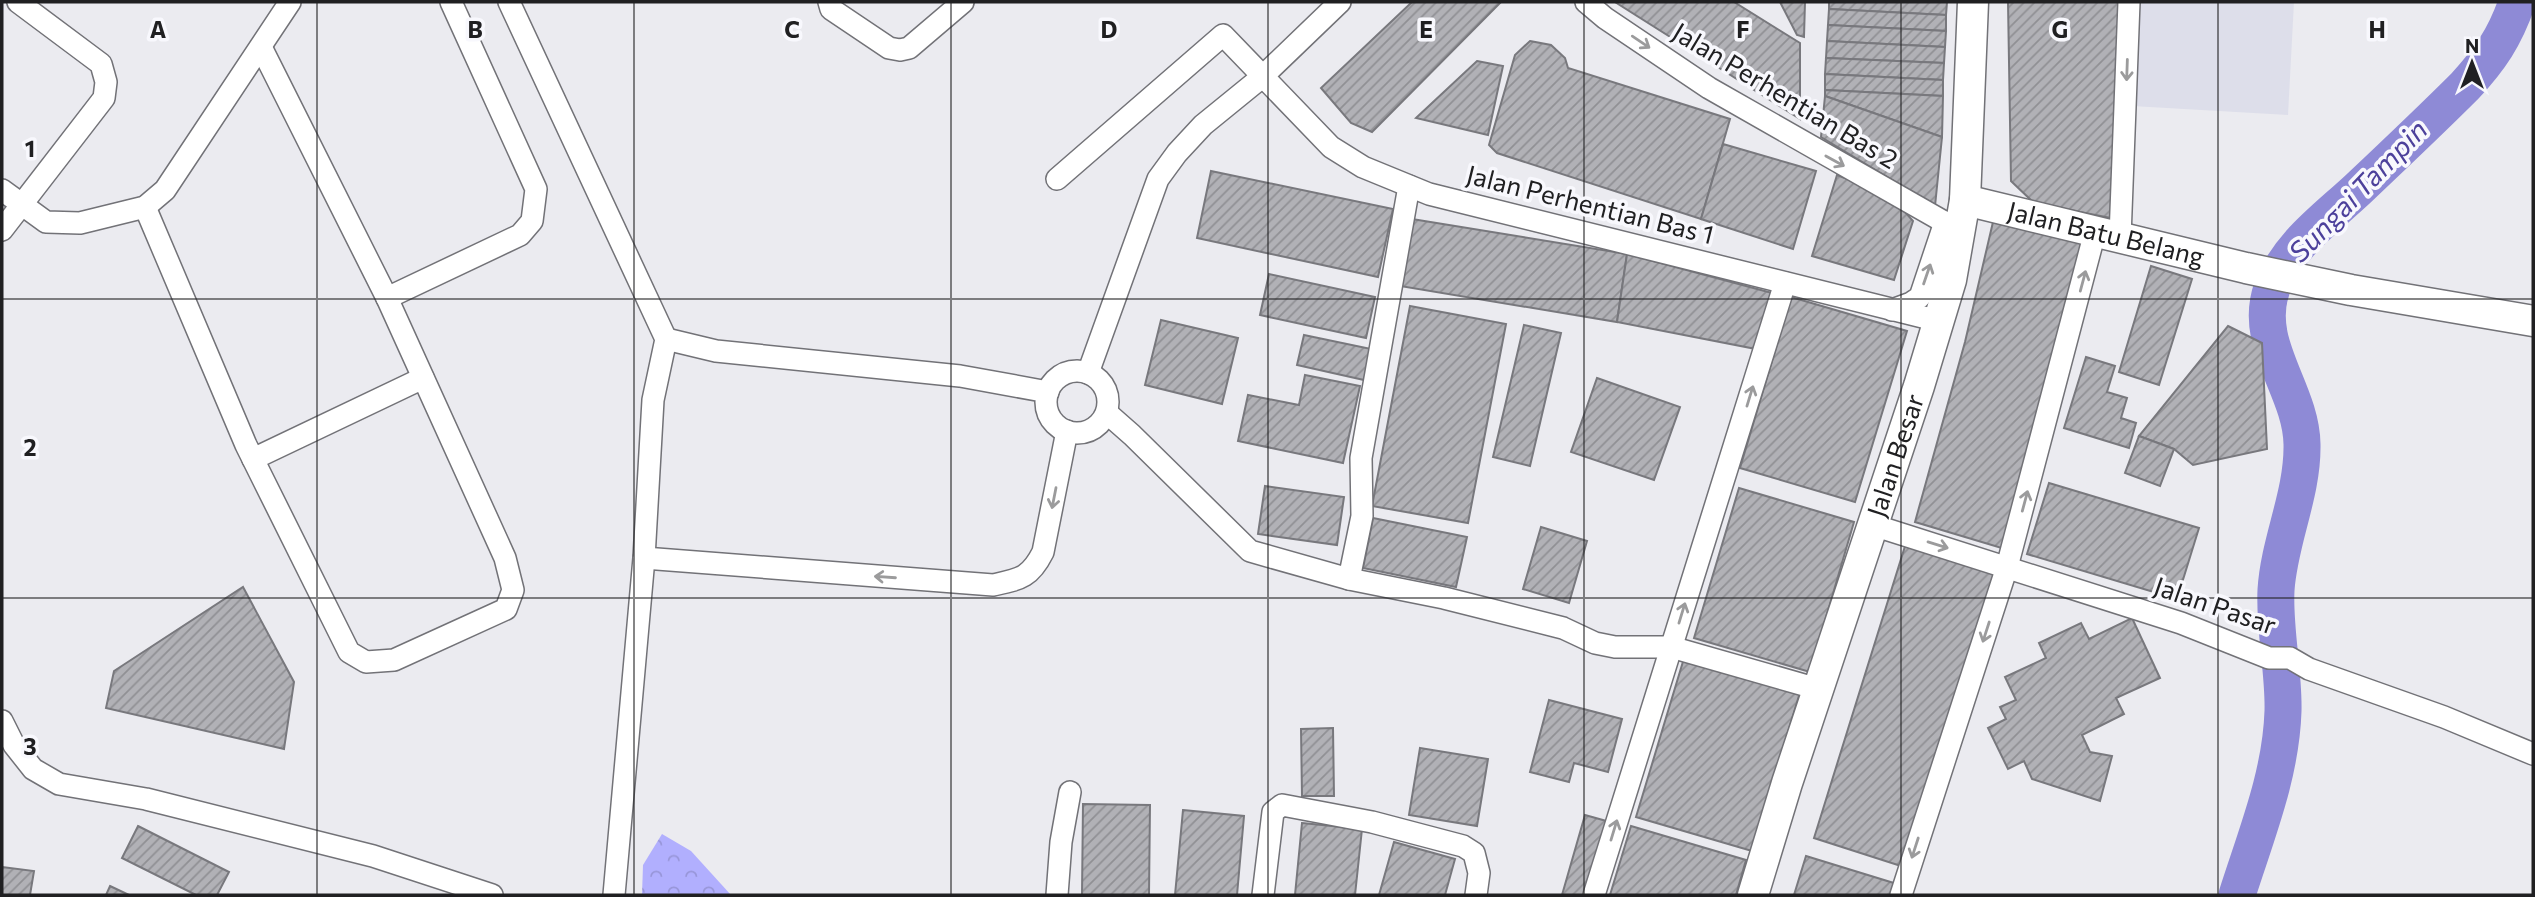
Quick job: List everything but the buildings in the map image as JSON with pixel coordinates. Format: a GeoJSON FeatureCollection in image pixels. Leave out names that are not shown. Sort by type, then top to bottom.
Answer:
{"type":"FeatureCollection","features":[{"type":"Feature","properties":{"kind":"street"},"geometry":{"type":"LineString","coordinates":[[2,230],[104,98],[106,82],[101,64],[18,2]]}},
{"type":"Feature","properties":{"kind":"street"},"geometry":{"type":"LineString","coordinates":[[2,190],[46,222],[80,223],[145,207],[165,190],[290,2]]}},
{"type":"Feature","properties":{"kind":"street"},"geometry":{"type":"LineString","coordinates":[[387,298],[520,235],[532,221],[536,189],[451,2]]}},
{"type":"Feature","properties":{"kind":"street"},"geometry":{"type":"LineString","coordinates":[[509,2],[666,339],[653,400],[644,558],[614,895]]}},
{"type":"Feature","properties":{"kind":"street"},"geometry":{"type":"LineString","coordinates":[[829,2],[831,9],[888,48],[900,50],[909,48],[963,2]]}},
{"type":"Feature","properties":{"kind":"street"},"geometry":{"type":"LineString","coordinates":[[1088,373],[1158,179],[1203,125],[1262,77],[1340,2]]}},
{"type":"Feature","properties":{"kind":"street","name":"Jalan Perhentian Bas 2"},"geometry":{"type":"LineString","coordinates":[[1586,2],[1605,18],[1709,88],[1953,227]]}},
{"type":"Feature","properties":{"kind":"street","name":"Jalan Besar"},"geometry":{"type":"LineString","coordinates":[[1753,895],[1951,280],[1953,227],[1965,200],[1973,2]]}},
{"type":"Feature","properties":{"kind":"street"},"geometry":{"type":"LineString","coordinates":[[1901,895],[2007,567],[2108,235],[2129,2]]}},
{"type":"Feature","properties":{"kind":"street","name":"Jalan Perhentian Bas 1"},"geometry":{"type":"LineString","coordinates":[[1058,179],[1223,35],[1331,147],[1363,167],[1429,194],[1939,321]]}},
{"type":"Feature","properties":{"kind":"street"},"geometry":{"type":"LineString","coordinates":[[145,207],[253,459],[348,652],[366,662],[394,660],[506,609],[513,590],[505,558],[387,298],[261,47]]}},
{"type":"Feature","properties":{"kind":"street"},"geometry":{"type":"LineString","coordinates":[[1349,579],[1362,516],[1361,457],[1409,186]]}},
{"type":"Feature","properties":{"kind":"street","name":"Jalan Batu Belang"},"geometry":{"type":"LineString","coordinates":[[1965,200],[2306,281],[2533,321]]}},
{"type":"Feature","properties":{"kind":"street"},"geometry":{"type":"LineString","coordinates":[[1892,310],[1920,297],[1953,227]]}},
{"type":"Feature","properties":{"kind":"street"},"geometry":{"type":"LineString","coordinates":[[1594,895],[1785,283]]}},
{"type":"Feature","properties":{"kind":"street"},"geometry":{"type":"LineString","coordinates":[[666,339],[716,351],[960,376],[1048,392]]}},
{"type":"Feature","properties":{"kind":"street"},"geometry":{"type":"LineString","coordinates":[[1078,371],[1088,373],[1103,384],[1109,403],[1107,413],[1096,428],[1086,432],[1067,432],[1052,420],[1048,411],[1048,392],[1060,377],[1078,371]]}},
{"type":"Feature","properties":{"kind":"street"},"geometry":{"type":"LineString","coordinates":[[253,459],[423,378]]}},
{"type":"Feature","properties":{"kind":"street"},"geometry":{"type":"LineString","coordinates":[[1107,413],[1250,551],[1349,579],[1444,598],[1563,628],[1595,643],[1615,647],[1671,647],[1818,689]]}},
{"type":"Feature","properties":{"kind":"street"},"geometry":{"type":"LineString","coordinates":[[644,558],[993,585],[1023,579],[1036,566],[1043,552],[1067,432]]}},
{"type":"Feature","properties":{"kind":"street","name":"Jalan Pasar"},"geometry":{"type":"LineString","coordinates":[[1873,525],[2181,623],[2444,717],[2533,754]]}},
{"type":"Feature","properties":{"kind":"street"},"geometry":{"type":"LineString","coordinates":[[2,721],[14,745],[33,769],[59,784],[146,799],[373,856],[492,895]]}},
{"type":"Feature","properties":{"kind":"street"},"geometry":{"type":"LineString","coordinates":[[1057,895],[1061,842],[1070,792]]}},
{"type":"Feature","properties":{"kind":"street"},"geometry":{"type":"LineString","coordinates":[[1263,895],[1273,812],[1282,805],[1372,822],[1463,846],[1474,853],[1479,873],[1476,895]]}},
{"type":"Feature","properties":{"kind":"shaded area"},"geometry":{"type":"Polygon","coordinates":[[[2138,2],[2294,2],[2288,115],[2132,106],[2138,2]]]}},
{"type":"Feature","properties":{"kind":"green space"},"geometry":{"type":"Polygon","coordinates":[[[662,834],[691,851],[731,895],[642,895],[643,865],[662,834]]]}},
{"type":"Feature","properties":{"kind":"waterway","name":"Sungai Tampin"},"geometry":{"type":"LineString","coordinates":[[2237,895],[2278,758],[2283,696],[2276,590],[2301,463],[2300,424],[2272,347],[2268,328],[2272,288],[2287,259],[2309,234],[2474,76],[2502,37],[2517,2]]}}]}
